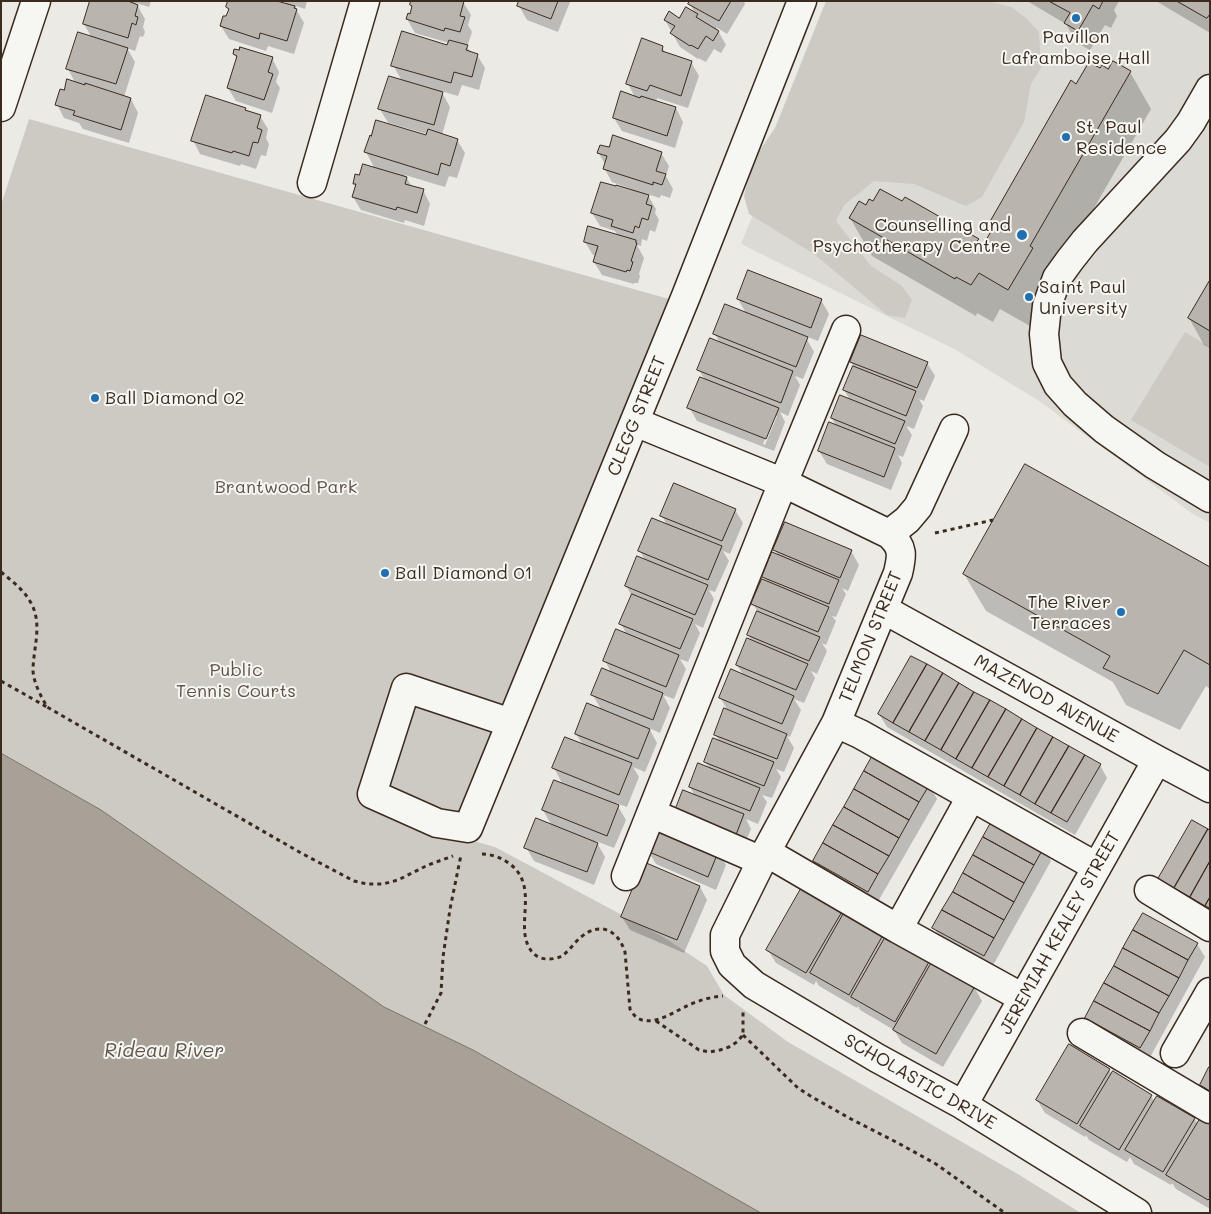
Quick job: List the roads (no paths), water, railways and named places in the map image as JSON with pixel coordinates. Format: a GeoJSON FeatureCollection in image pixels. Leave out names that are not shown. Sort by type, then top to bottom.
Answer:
{"type":"FeatureCollection","features":[{"type":"Feature","properties":{"kind":"street"},"geometry":{"type":"LineString","coordinates":[[1,107],[36,1]]}},
{"type":"Feature","properties":{"kind":"street"},"geometry":{"type":"LineString","coordinates":[[312,183],[365,1]]}},
{"type":"Feature","properties":{"kind":"street","name":"CLEGG STREET"},"geometry":{"type":"LineString","coordinates":[[511,723],[406,688],[372,794],[437,823],[468,841],[511,723],[693,280],[802,1]]}},
{"type":"Feature","properties":{"kind":"street"},"geometry":{"type":"LineString","coordinates":[[1210,88],[1191,122],[1178,140],[1085,242],[1057,278],[1047,306],[1044,334],[1046,363],[1058,385],[1075,404],[1104,429],[1155,465],[1210,498]]}},
{"type":"Feature","properties":{"kind":"street"},"geometry":{"type":"LineString","coordinates":[[626,876],[772,509],[846,330]]}},
{"type":"Feature","properties":{"kind":"street"},"geometry":{"type":"LineString","coordinates":[[635,422],[784,483],[889,534],[908,520],[918,507],[954,429]]}},
{"type":"Feature","properties":{"kind":"street","name":"TELMON STREET"},"geometry":{"type":"LineString","coordinates":[[725,935],[836,722],[898,573],[902,554],[895,539],[889,534]]}},
{"type":"Feature","properties":{"kind":"street","name":"MAZENOD AVENUE"},"geometry":{"type":"LineString","coordinates":[[883,609],[1210,788]]}},
{"type":"Feature","properties":{"kind":"street"},"geometry":{"type":"LineString","coordinates":[[836,722],[1097,867]]}},
{"type":"Feature","properties":{"kind":"street","name":"JEREMIAH KEALEY STREET"},"geometry":{"type":"LineString","coordinates":[[963,1105],[1156,760]]}},
{"type":"Feature","properties":{"kind":"street"},"geometry":{"type":"LineString","coordinates":[[898,929],[971,797]]}},
{"type":"Feature","properties":{"kind":"street"},"geometry":{"type":"LineString","coordinates":[[651,813],[748,855],[764,857],[1023,998]]}},
{"type":"Feature","properties":{"kind":"street"},"geometry":{"type":"LineString","coordinates":[[1149,890],[1210,927]]}},
{"type":"Feature","properties":{"kind":"street","name":"SCHOLASTIC DRIVE"},"geometry":{"type":"LineString","coordinates":[[725,935],[726,951],[732,965],[749,991],[963,1105],[1137,1213]]}},
{"type":"Feature","properties":{"kind":"street"},"geometry":{"type":"LineString","coordinates":[[1175,1053],[1210,992]]}},
{"type":"Feature","properties":{"kind":"street"},"geometry":{"type":"LineString","coordinates":[[1082,1034],[1210,1109]]}},
{"type":"Feature","properties":{"kind":"water","name":"Rideau River"},"geometry":{"type":"Polygon","coordinates":[[[1,753],[101,810],[384,1007],[473,1050],[761,1213],[1,1213],[1,753]]]}},
{"type":"Feature","properties":{"kind":"place","name":"Pavillon Laframboise Hall"},"geometry":{"type":"Point","coordinates":[1076,18]}},
{"type":"Feature","properties":{"kind":"place","name":"St. Paul Residence"},"geometry":{"type":"Point","coordinates":[1066,137]}},
{"type":"Feature","properties":{"kind":"place","name":"Counselling and Psychotherapy Centre"},"geometry":{"type":"Point","coordinates":[1022,235]}},
{"type":"Feature","properties":{"kind":"place","name":"Saint Paul University"},"geometry":{"type":"Point","coordinates":[1029,297]}},
{"type":"Feature","properties":{"kind":"place","name":"Ball Diamond 02"},"geometry":{"type":"Point","coordinates":[95,398]}},
{"type":"Feature","properties":{"kind":"place","name":"Ball Diamond 01"},"geometry":{"type":"Point","coordinates":[385,573]}},
{"type":"Feature","properties":{"kind":"place","name":"The River Terraces"},"geometry":{"type":"Point","coordinates":[1121,612]}},
{"type":"Feature","properties":{"kind":"park label","name":"Brantwood Park"},"geometry":{"type":"Point","coordinates":[286,487]}},
{"type":"Feature","properties":{"kind":"park label","name":"Public Tennis Courts"},"geometry":{"type":"Point","coordinates":[236,680]}}]}
